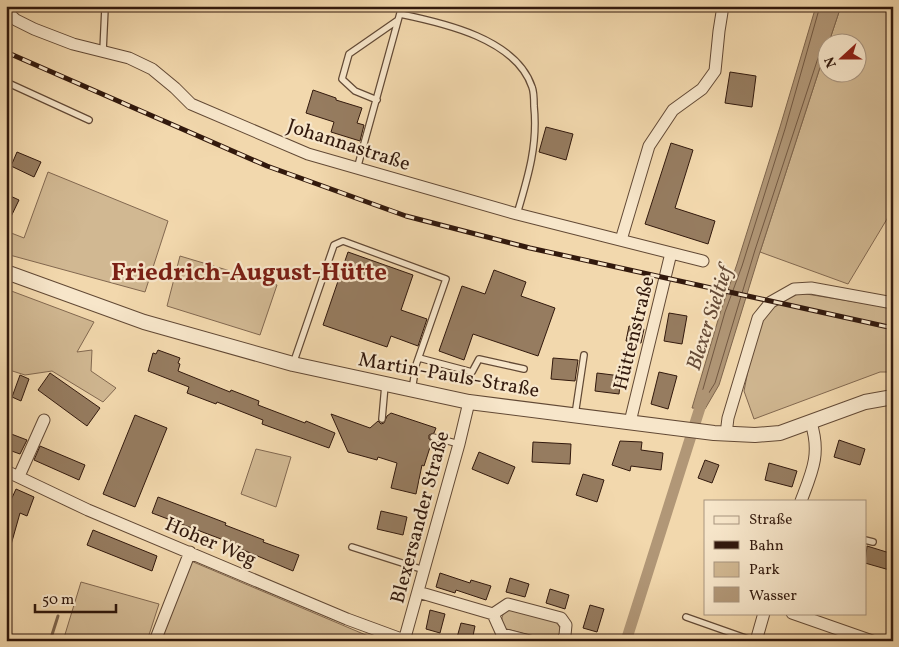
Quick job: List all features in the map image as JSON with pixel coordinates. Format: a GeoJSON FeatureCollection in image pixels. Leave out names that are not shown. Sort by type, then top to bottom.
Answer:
{"type":"FeatureCollection","features":[{"type":"Feature","properties":{"kind":"street"},"geometry":{"type":"LineString","coordinates":[[621,240],[649,146],[673,110],[702,89],[715,71],[723,6]]}},
{"type":"Feature","properties":{"kind":"street","name":"Johannastraße"},"geometry":{"type":"LineString","coordinates":[[6,11],[16,20],[34,29],[74,44],[129,58],[152,69],[191,104],[308,154],[517,214],[704,261]]}},
{"type":"Feature","properties":{"kind":"street","name":"Hüttenstraße"},"geometry":{"type":"LineString","coordinates":[[630,422],[671,253]]}},
{"type":"Feature","properties":{"kind":"street","name":"Martin-Pauls-Straße"},"geometry":{"type":"LineString","coordinates":[[6,272],[144,322],[293,364],[469,402],[720,434],[774,433],[811,423],[865,402],[893,397]]}},
{"type":"Feature","properties":{"kind":"street"},"geometry":{"type":"LineString","coordinates":[[720,434],[728,418],[758,318],[771,302],[794,289],[811,288],[893,303]]}},
{"type":"Feature","properties":{"kind":"street","name":"Blexersander Straße"},"geometry":{"type":"LineString","coordinates":[[404,640],[469,402]]}},
{"type":"Feature","properties":{"kind":"street"},"geometry":{"type":"LineString","coordinates":[[19,476],[44,420]]}},
{"type":"Feature","properties":{"kind":"street"},"geometry":{"type":"LineString","coordinates":[[801,500],[815,464],[815,435],[811,423]]}},
{"type":"Feature","properties":{"kind":"street","name":"Hoher Weg"},"geometry":{"type":"LineString","coordinates":[[6,471],[88,510],[346,619],[404,640]]}},
{"type":"Feature","properties":{"kind":"street"},"geometry":{"type":"LineString","coordinates":[[155,641],[190,552]]}},
{"type":"Feature","properties":{"kind":"street"},"geometry":{"type":"LineString","coordinates":[[418,592],[493,614],[502,634],[530,641]]}},
{"type":"Feature","properties":{"kind":"street"},"geometry":{"type":"LineString","coordinates":[[493,614],[508,604],[561,618],[566,625],[562,641]]}},
{"type":"Feature","properties":{"kind":"street"},"geometry":{"type":"LineString","coordinates":[[755,641],[764,614]]}},
{"type":"Feature","properties":{"kind":"street"},"geometry":{"type":"LineString","coordinates":[[795,614],[872,641]]}},
{"type":"Feature","properties":{"kind":"lane"},"geometry":{"type":"LineString","coordinates":[[357,169],[402,6]]}},
{"type":"Feature","properties":{"kind":"lane"},"geometry":{"type":"LineString","coordinates":[[104,51],[105,8]]}},
{"type":"Feature","properties":{"kind":"lane"},"geometry":{"type":"LineString","coordinates":[[400,14],[427,19],[466,31],[507,53],[522,69],[532,87],[536,127],[533,156],[517,214]]}},
{"type":"Feature","properties":{"kind":"lane"},"geometry":{"type":"LineString","coordinates":[[377,100],[355,91],[342,79],[349,54],[398,20]]}},
{"type":"Feature","properties":{"kind":"lane"},"geometry":{"type":"LineString","coordinates":[[6,82],[89,120]]}},
{"type":"Feature","properties":{"kind":"lane"},"geometry":{"type":"LineString","coordinates":[[293,364],[334,245],[343,241],[446,279],[419,358],[412,390]]}},
{"type":"Feature","properties":{"kind":"lane"},"geometry":{"type":"LineString","coordinates":[[575,416],[584,355]]}},
{"type":"Feature","properties":{"kind":"lane"},"geometry":{"type":"LineString","coordinates":[[419,358],[472,372],[478,359],[524,369]]}},
{"type":"Feature","properties":{"kind":"lane"},"geometry":{"type":"LineString","coordinates":[[382,419],[385,385]]}},
{"type":"Feature","properties":{"kind":"lane"},"geometry":{"type":"LineString","coordinates":[[433,437],[459,444]]}},
{"type":"Feature","properties":{"kind":"lane"},"geometry":{"type":"LineString","coordinates":[[866,540],[873,542]]}},
{"type":"Feature","properties":{"kind":"lane"},"geometry":{"type":"LineString","coordinates":[[352,547],[424,570]]}},
{"type":"Feature","properties":{"kind":"lane"},"geometry":{"type":"LineString","coordinates":[[686,617],[755,641]]}},
{"type":"Feature","properties":{"kind":"green space"},"geometry":{"type":"Polygon","coordinates":[[[841,6],[893,6],[893,209],[848,284],[760,252],[816,80],[816,82],[866,82],[866,32],[832,32],[841,6]]]}},
{"type":"Feature","properties":{"kind":"green space"},"geometry":{"type":"Polygon","coordinates":[[[48,172],[168,221],[145,292],[6,254],[6,231],[24,238],[48,172]]]}},
{"type":"Feature","properties":{"kind":"green space"},"geometry":{"type":"Polygon","coordinates":[[[180,256],[277,285],[260,335],[167,306],[180,256]]]}},
{"type":"Feature","properties":{"kind":"green space"},"geometry":{"type":"Polygon","coordinates":[[[6,289],[94,322],[77,352],[92,350],[91,371],[116,388],[103,402],[52,371],[25,375],[6,369],[6,289]]]}},
{"type":"Feature","properties":{"kind":"green space"},"geometry":{"type":"Polygon","coordinates":[[[800,293],[893,308],[893,372],[880,372],[754,419],[744,391],[753,345],[765,310],[800,293]]]}},
{"type":"Feature","properties":{"kind":"green space"},"geometry":{"type":"Polygon","coordinates":[[[256,449],[291,457],[276,507],[241,494],[256,449]]]}},
{"type":"Feature","properties":{"kind":"green space"},"geometry":{"type":"Polygon","coordinates":[[[191,561],[380,641],[159,641],[191,561]]]}},
{"type":"Feature","properties":{"kind":"green space"},"geometry":{"type":"Polygon","coordinates":[[[81,582],[159,604],[147,641],[63,641],[81,582]]]}},
{"type":"Feature","properties":{"kind":"green space"},"geometry":{"type":"Polygon","coordinates":[[[508,609],[556,622],[561,629],[561,634],[557,640],[551,641],[503,628],[502,617],[508,609]]]}},
{"type":"Feature","properties":{"kind":"water"},"geometry":{"type":"Polygon","coordinates":[[[816,6],[841,6],[832,32],[816,32],[816,80],[719,385],[705,409],[692,408],[721,310],[780,127],[816,6]]]}},
{"type":"Feature","properties":{"kind":"building"},"geometry":{"type":"Polygon","coordinates":[[[730,72],[756,76],[752,107],[725,103],[730,72]]]}},
{"type":"Feature","properties":{"kind":"building"},"geometry":{"type":"Polygon","coordinates":[[[313,90],[362,108],[357,123],[364,125],[360,141],[331,132],[334,122],[306,113],[313,90]]]}},
{"type":"Feature","properties":{"kind":"building"},"geometry":{"type":"Polygon","coordinates":[[[546,127],[573,134],[566,160],[539,152],[546,127]]]}},
{"type":"Feature","properties":{"kind":"building"},"geometry":{"type":"Polygon","coordinates":[[[671,143],[693,150],[675,208],[715,221],[708,244],[645,224],[671,143]]]}},
{"type":"Feature","properties":{"kind":"building"},"geometry":{"type":"Polygon","coordinates":[[[17,152],[41,162],[34,177],[11,166],[17,152]]]}},
{"type":"Feature","properties":{"kind":"building"},"geometry":{"type":"Polygon","coordinates":[[[6,194],[19,200],[6,227],[6,194]]]}},
{"type":"Feature","properties":{"kind":"building"},"geometry":{"type":"Polygon","coordinates":[[[348,252],[413,275],[401,310],[427,319],[418,346],[391,336],[387,347],[323,325],[348,252]]]}},
{"type":"Feature","properties":{"kind":"building"},"geometry":{"type":"Polygon","coordinates":[[[494,270],[526,282],[521,296],[555,308],[538,356],[473,334],[464,360],[439,351],[462,286],[485,294],[494,270]]]}},
{"type":"Feature","properties":{"kind":"building"},"geometry":{"type":"Polygon","coordinates":[[[669,313],[687,316],[682,344],[664,341],[669,313]]]}},
{"type":"Feature","properties":{"kind":"building"},"geometry":{"type":"Polygon","coordinates":[[[629,326],[644,329],[641,343],[626,341],[629,326]]]}},
{"type":"Feature","properties":{"kind":"building"},"geometry":{"type":"Polygon","coordinates":[[[158,350],[180,358],[178,371],[230,392],[231,390],[259,401],[258,405],[335,433],[329,448],[262,424],[263,420],[217,402],[216,404],[187,393],[189,387],[148,371],[153,353],[156,354],[158,350]]]}},
{"type":"Feature","properties":{"kind":"building"},"geometry":{"type":"Polygon","coordinates":[[[553,358],[578,360],[575,381],[551,379],[553,358]]]}},
{"type":"Feature","properties":{"kind":"building"},"geometry":{"type":"Polygon","coordinates":[[[659,372],[677,376],[668,409],[651,404],[659,372]]]}},
{"type":"Feature","properties":{"kind":"building"},"geometry":{"type":"Polygon","coordinates":[[[50,373],[100,408],[87,426],[38,390],[50,373]]]}},
{"type":"Feature","properties":{"kind":"building"},"geometry":{"type":"Polygon","coordinates":[[[597,373],[621,376],[619,394],[595,391],[597,373]]]}},
{"type":"Feature","properties":{"kind":"building"},"geometry":{"type":"Polygon","coordinates":[[[20,375],[29,379],[21,401],[12,397],[20,375]]]}},
{"type":"Feature","properties":{"kind":"building"},"geometry":{"type":"Polygon","coordinates":[[[391,413],[436,428],[434,433],[429,435],[429,439],[432,441],[424,466],[422,465],[416,494],[391,488],[397,463],[378,457],[377,460],[348,452],[331,414],[370,428],[378,421],[381,424],[384,423],[387,416],[391,413]]]}},
{"type":"Feature","properties":{"kind":"building"},"geometry":{"type":"Polygon","coordinates":[[[135,415],[167,428],[135,507],[103,494],[135,415]]]}},
{"type":"Feature","properties":{"kind":"building"},"geometry":{"type":"Polygon","coordinates":[[[6,432],[27,440],[20,454],[6,449],[6,432]]]}},
{"type":"Feature","properties":{"kind":"building"},"geometry":{"type":"Polygon","coordinates":[[[839,440],[865,449],[860,465],[834,457],[839,440]]]}},
{"type":"Feature","properties":{"kind":"building"},"geometry":{"type":"Polygon","coordinates":[[[620,441],[642,442],[641,450],[663,453],[661,470],[631,466],[630,471],[612,465],[620,441]]]}},
{"type":"Feature","properties":{"kind":"building"},"geometry":{"type":"Polygon","coordinates":[[[533,442],[571,444],[570,464],[532,462],[533,442]]]}},
{"type":"Feature","properties":{"kind":"building"},"geometry":{"type":"Polygon","coordinates":[[[40,446],[85,465],[79,480],[34,460],[40,446]]]}},
{"type":"Feature","properties":{"kind":"building"},"geometry":{"type":"Polygon","coordinates":[[[479,452],[515,467],[508,484],[472,469],[479,452]]]}},
{"type":"Feature","properties":{"kind":"building"},"geometry":{"type":"Polygon","coordinates":[[[705,460],[719,465],[712,483],[698,478],[705,460]]]}},
{"type":"Feature","properties":{"kind":"building"},"geometry":{"type":"Polygon","coordinates":[[[769,463],[797,471],[792,487],[765,480],[769,463]]]}},
{"type":"Feature","properties":{"kind":"building"},"geometry":{"type":"Polygon","coordinates":[[[583,474],[604,480],[597,502],[576,495],[583,474]]]}},
{"type":"Feature","properties":{"kind":"building"},"geometry":{"type":"Polygon","coordinates":[[[16,489],[34,497],[27,516],[20,513],[9,552],[6,551],[6,511],[16,489]]]}},
{"type":"Feature","properties":{"kind":"building"},"geometry":{"type":"Polygon","coordinates":[[[158,497],[226,523],[225,525],[264,540],[263,542],[299,555],[293,571],[229,544],[229,542],[152,513],[158,497]]]}},
{"type":"Feature","properties":{"kind":"building"},"geometry":{"type":"Polygon","coordinates":[[[381,511],[407,517],[403,535],[377,529],[381,511]]]}},
{"type":"Feature","properties":{"kind":"building"},"geometry":{"type":"Polygon","coordinates":[[[93,530],[157,556],[152,571],[87,545],[93,530]]]}},
{"type":"Feature","properties":{"kind":"building"},"geometry":{"type":"Polygon","coordinates":[[[867,546],[893,554],[893,571],[866,563],[867,546]]]}},
{"type":"Feature","properties":{"kind":"building"},"geometry":{"type":"Polygon","coordinates":[[[440,573],[470,583],[471,580],[491,586],[486,600],[456,590],[455,593],[436,587],[440,573]]]}},
{"type":"Feature","properties":{"kind":"building"},"geometry":{"type":"Polygon","coordinates":[[[510,578],[529,584],[525,597],[506,592],[510,578]]]}},
{"type":"Feature","properties":{"kind":"building"},"geometry":{"type":"Polygon","coordinates":[[[550,589],[569,595],[565,609],[546,603],[550,589]]]}},
{"type":"Feature","properties":{"kind":"building"},"geometry":{"type":"Polygon","coordinates":[[[590,605],[604,609],[597,632],[583,628],[590,605]]]}},
{"type":"Feature","properties":{"kind":"building"},"geometry":{"type":"Polygon","coordinates":[[[430,610],[445,614],[440,633],[426,629],[430,610]]]}},
{"type":"Feature","properties":{"kind":"building"},"geometry":{"type":"Polygon","coordinates":[[[461,623],[475,626],[472,641],[456,641],[461,623]]]}},
{"type":"Feature","properties":{"kind":"waterway","name":"Blexer Sieltief"},"geometry":{"type":"LineString","coordinates":[[626,641],[704,395]]}},
{"type":"Feature","properties":{"kind":"waterway"},"geometry":{"type":"LineString","coordinates":[[50,641],[58,616]]}},
{"type":"Feature","properties":{"kind":"railway"},"geometry":{"type":"LineString","coordinates":[[6,52],[267,166],[406,216],[530,248],[893,328]]}},
{"type":"Feature","properties":{"kind":"district","name":"Friedrich-August-Hütte"},"geometry":{"type":"Point","coordinates":[249,271]}}]}
